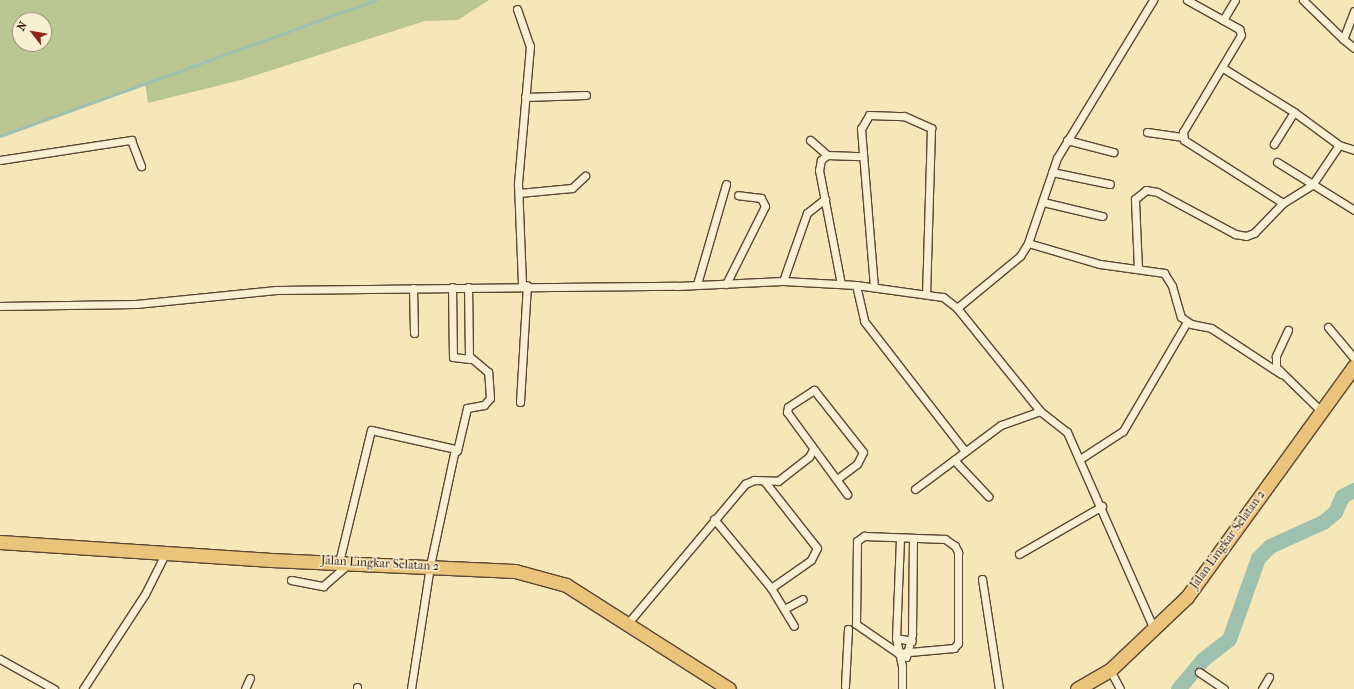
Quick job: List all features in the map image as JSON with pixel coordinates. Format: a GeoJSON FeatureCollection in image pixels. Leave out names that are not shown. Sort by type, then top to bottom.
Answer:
{"type":"FeatureCollection","features":[{"type":"Feature","properties":{"kind":"highway","name":"Jalan Lingkar Selatan 2"},"geometry":{"type":"LineString","coordinates":[[1077,689],[1093,685],[1187,597],[1354,366]]}},
{"type":"Feature","properties":{"kind":"highway","name":"Jalan Lingkar Selatan 2"},"geometry":{"type":"LineString","coordinates":[[0,542],[515,571],[547,578],[566,585],[628,623],[729,689]]}},
{"type":"Feature","properties":{"kind":"street"},"geometry":{"type":"LineString","coordinates":[[957,308],[1020,256],[1028,243],[1052,172],[1066,140],[1153,0]]}},
{"type":"Feature","properties":{"kind":"street"},"geometry":{"type":"LineString","coordinates":[[1182,137],[1224,68],[1241,35],[1239,29],[1187,0]]}},
{"type":"Feature","properties":{"kind":"street"},"geometry":{"type":"LineString","coordinates":[[1223,20],[1235,0]]}},
{"type":"Feature","properties":{"kind":"street"},"geometry":{"type":"LineString","coordinates":[[1303,0],[1354,48]]}},
{"type":"Feature","properties":{"kind":"street"},"geometry":{"type":"LineString","coordinates":[[517,9],[530,46],[519,193],[525,285],[520,402]]}},
{"type":"Feature","properties":{"kind":"street"},"geometry":{"type":"LineString","coordinates":[[1343,39],[1354,11]]}},
{"type":"Feature","properties":{"kind":"street"},"geometry":{"type":"LineString","coordinates":[[1224,68],[1294,112],[1339,145],[1354,150]]}},
{"type":"Feature","properties":{"kind":"street"},"geometry":{"type":"LineString","coordinates":[[525,97],[586,96]]}},
{"type":"Feature","properties":{"kind":"street"},"geometry":{"type":"LineString","coordinates":[[1274,144],[1294,112]]}},
{"type":"Feature","properties":{"kind":"street"},"geometry":{"type":"LineString","coordinates":[[874,287],[862,156],[861,129],[869,115],[904,116],[931,128],[926,292]]}},
{"type":"Feature","properties":{"kind":"street"},"geometry":{"type":"LineString","coordinates":[[1147,132],[1182,137],[1283,203]]}},
{"type":"Feature","properties":{"kind":"street"},"geometry":{"type":"LineString","coordinates":[[0,160],[131,140],[141,166]]}},
{"type":"Feature","properties":{"kind":"street"},"geometry":{"type":"LineString","coordinates":[[810,140],[827,155],[862,156]]}},
{"type":"Feature","properties":{"kind":"street"},"geometry":{"type":"LineString","coordinates":[[1066,140],[1113,152]]}},
{"type":"Feature","properties":{"kind":"street"},"geometry":{"type":"LineString","coordinates":[[1138,269],[1134,207],[1135,199],[1141,192],[1157,192],[1207,220],[1246,236],[1254,233],[1283,203],[1312,185],[1339,145]]}},
{"type":"Feature","properties":{"kind":"street"},"geometry":{"type":"LineString","coordinates":[[827,155],[819,165],[841,284]]}},
{"type":"Feature","properties":{"kind":"street"},"geometry":{"type":"LineString","coordinates":[[1277,162],[1354,210]]}},
{"type":"Feature","properties":{"kind":"street"},"geometry":{"type":"LineString","coordinates":[[1052,172],[1110,184]]}},
{"type":"Feature","properties":{"kind":"street"},"geometry":{"type":"LineString","coordinates":[[519,193],[572,188],[585,176]]}},
{"type":"Feature","properties":{"kind":"street"},"geometry":{"type":"LineString","coordinates":[[697,284],[726,184]]}},
{"type":"Feature","properties":{"kind":"street"},"geometry":{"type":"LineString","coordinates":[[726,284],[765,206],[761,198],[738,195]]}},
{"type":"Feature","properties":{"kind":"street"},"geometry":{"type":"LineString","coordinates":[[783,281],[807,213],[825,199]]}},
{"type":"Feature","properties":{"kind":"street"},"geometry":{"type":"LineString","coordinates":[[1043,202],[1102,216]]}},
{"type":"Feature","properties":{"kind":"street"},"geometry":{"type":"LineString","coordinates":[[1028,243],[1100,264],[1160,272],[1167,277],[1178,313],[1187,322],[1211,328],[1281,374],[1321,411]]}},
{"type":"Feature","properties":{"kind":"street"},"geometry":{"type":"LineString","coordinates":[[0,306],[136,304],[276,290],[525,285],[726,284],[783,281],[856,285],[926,292],[943,297],[957,308],[1040,411],[1067,432],[1102,506],[1154,629]]}},
{"type":"Feature","properties":{"kind":"street"},"geometry":{"type":"LineString","coordinates":[[856,285],[864,321],[965,451]]}},
{"type":"Feature","properties":{"kind":"street"},"geometry":{"type":"LineString","coordinates":[[411,689],[430,566],[467,408],[484,405],[490,398],[488,372],[482,364],[470,359],[453,357],[452,287]]}},
{"type":"Feature","properties":{"kind":"street"},"geometry":{"type":"LineString","coordinates":[[468,287],[470,359]]}},
{"type":"Feature","properties":{"kind":"street"},"geometry":{"type":"LineString","coordinates":[[414,288],[414,333]]}},
{"type":"Feature","properties":{"kind":"street"},"geometry":{"type":"LineString","coordinates":[[1080,459],[1123,431],[1187,322]]}},
{"type":"Feature","properties":{"kind":"street"},"geometry":{"type":"LineString","coordinates":[[1328,327],[1354,358]]}},
{"type":"Feature","properties":{"kind":"street"},"geometry":{"type":"LineString","coordinates":[[1281,374],[1276,367],[1276,356],[1288,330]]}},
{"type":"Feature","properties":{"kind":"street"},"geometry":{"type":"LineString","coordinates":[[837,479],[857,464],[863,452],[814,390],[787,411],[813,449],[848,494]]}},
{"type":"Feature","properties":{"kind":"street"},"geometry":{"type":"LineString","coordinates":[[915,489],[1001,425],[1040,411]]}},
{"type":"Feature","properties":{"kind":"street"},"geometry":{"type":"LineString","coordinates":[[291,580],[323,586],[344,562],[371,430],[453,447],[457,451]]}},
{"type":"Feature","properties":{"kind":"street"},"geometry":{"type":"LineString","coordinates":[[628,623],[745,484],[754,480],[765,482],[778,480],[809,457],[813,449]]}},
{"type":"Feature","properties":{"kind":"street"},"geometry":{"type":"LineString","coordinates":[[954,460],[988,496]]}},
{"type":"Feature","properties":{"kind":"street"},"geometry":{"type":"LineString","coordinates":[[765,482],[817,548],[811,560],[771,588]]}},
{"type":"Feature","properties":{"kind":"street"},"geometry":{"type":"LineString","coordinates":[[1019,554],[1102,506]]}},
{"type":"Feature","properties":{"kind":"street"},"geometry":{"type":"LineString","coordinates":[[714,519],[771,588],[794,626]]}},
{"type":"Feature","properties":{"kind":"street"},"geometry":{"type":"LineString","coordinates":[[864,536],[900,539],[945,539],[958,552],[958,643],[954,648],[908,654],[898,653],[858,627],[854,619],[857,541],[864,536]]}},
{"type":"Feature","properties":{"kind":"street"},"geometry":{"type":"LineString","coordinates":[[900,539],[896,638],[902,666],[902,689]]}},
{"type":"Feature","properties":{"kind":"street"},"geometry":{"type":"LineString","coordinates":[[902,666],[912,641],[913,540]]}},
{"type":"Feature","properties":{"kind":"street"},"geometry":{"type":"LineString","coordinates":[[84,689],[145,594],[166,552]]}},
{"type":"Feature","properties":{"kind":"street"},"geometry":{"type":"LineString","coordinates":[[982,579],[1000,689]]}},
{"type":"Feature","properties":{"kind":"street"},"geometry":{"type":"LineString","coordinates":[[784,609],[803,599]]}},
{"type":"Feature","properties":{"kind":"street"},"geometry":{"type":"LineString","coordinates":[[845,686],[848,629]]}},
{"type":"Feature","properties":{"kind":"street"},"geometry":{"type":"LineString","coordinates":[[896,638],[912,641]]}},
{"type":"Feature","properties":{"kind":"street"},"geometry":{"type":"LineString","coordinates":[[0,658],[54,689]]}},
{"type":"Feature","properties":{"kind":"street"},"geometry":{"type":"LineString","coordinates":[[1110,670],[1120,689]]}},
{"type":"Feature","properties":{"kind":"street"},"geometry":{"type":"LineString","coordinates":[[1200,672],[1224,689]]}},
{"type":"Feature","properties":{"kind":"street"},"geometry":{"type":"LineString","coordinates":[[1262,689],[1269,677]]}},
{"type":"Feature","properties":{"kind":"street"},"geometry":{"type":"LineString","coordinates":[[245,689],[250,678]]}},
{"type":"Feature","properties":{"kind":"green space"},"geometry":{"type":"Polygon","coordinates":[[[0,0],[489,0],[458,20],[425,21],[241,80],[148,103],[145,83],[0,136],[0,0]]]}},
{"type":"Feature","properties":{"kind":"waterway"},"geometry":{"type":"LineString","coordinates":[[0,136],[376,0]]}},
{"type":"Feature","properties":{"kind":"waterway"},"geometry":{"type":"LineString","coordinates":[[1178,689],[1202,660],[1229,639],[1258,558],[1270,546],[1323,522],[1335,512],[1342,496],[1354,490]]}}]}
